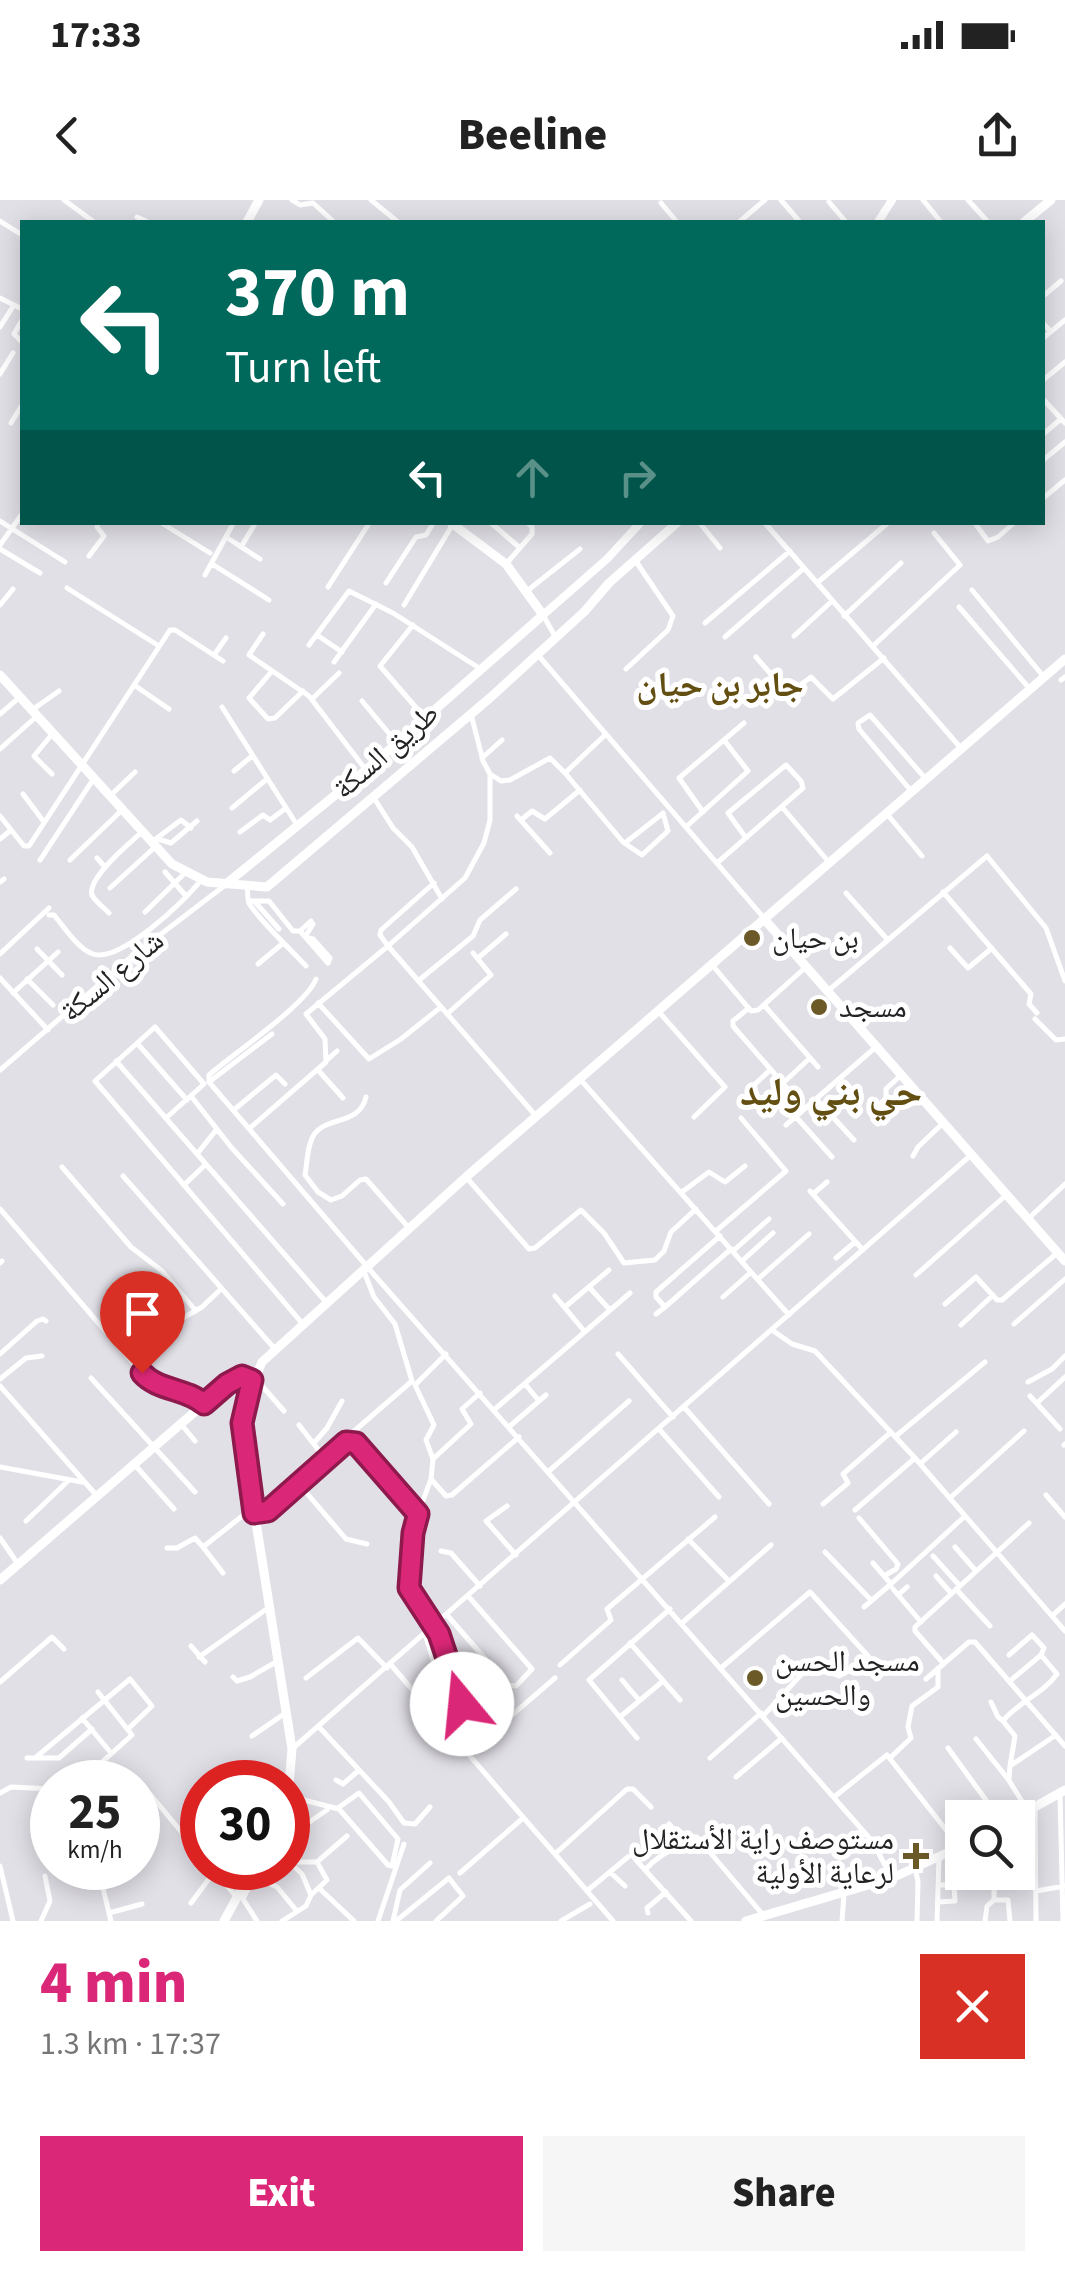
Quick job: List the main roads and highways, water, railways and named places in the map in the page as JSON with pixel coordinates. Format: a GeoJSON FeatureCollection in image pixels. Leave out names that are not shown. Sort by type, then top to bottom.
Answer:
{"type":"FeatureCollection","features":[{"type":"Feature","properties":{"kind":"main road"},"geometry":{"type":"LineString","coordinates":[[1026,220],[1050,200]]}},
{"type":"Feature","properties":{"kind":"main road","name":"طريق السكة"},"geometry":{"type":"LineString","coordinates":[[226,884],[366,770],[543,616],[506,564],[454,525]]}},
{"type":"Feature","properties":{"kind":"main road"},"geometry":{"type":"LineString","coordinates":[[0,675],[142,832],[185,873],[201,880],[266,886],[538,655],[675,525]]}},
{"type":"Feature","properties":{"kind":"main road"},"geometry":{"type":"LineString","coordinates":[[0,1580],[204,1404],[248,1377],[302,1322],[466,1177],[768,921],[1065,660]]}},
{"type":"Feature","properties":{"kind":"main road"},"geometry":{"type":"LineString","coordinates":[[768,921],[1060,1254]]}},
{"type":"Feature","properties":{"kind":"main road"},"geometry":{"type":"LineString","coordinates":[[248,1377],[242,1434],[287,1712],[291,1760]]}},
{"type":"Feature","properties":{"kind":"main road"},"geometry":{"type":"LineString","coordinates":[[1035,1807],[1063,1792]]}},
{"type":"Feature","properties":{"kind":"main road"},"geometry":{"type":"LineString","coordinates":[[746,1921],[892,1878],[945,1855]]}},
{"type":"Feature","properties":{"kind":"main road"},"geometry":{"type":"LineString","coordinates":[[222,1921],[239,1890]]}},
{"type":"Feature","properties":{"kind":"main road"},"geometry":{"type":"LineString","coordinates":[[222,1921],[239,1890]]}},
{"type":"Feature","properties":{"kind":"place","name":"بن حيان"},"geometry":{"type":"Point","coordinates":[752,938]}},
{"type":"Feature","properties":{"kind":"place","name":"مسجد"},"geometry":{"type":"Point","coordinates":[819,1007]}},
{"type":"Feature","properties":{"kind":"place","name":"مسجد الحسن والحسين"},"geometry":{"type":"Point","coordinates":[755,1678]}},
{"type":"Feature","properties":{"kind":"place","name":"مستوصف راية الأستقلال لرعاية الأولية"},"geometry":{"type":"Point","coordinates":[916,1856]}},
{"type":"Feature","properties":{"kind":"district","name":"جابر بن حيان"},"geometry":{"type":"Point","coordinates":[720,685]}},
{"type":"Feature","properties":{"kind":"district","name":"حي بني وليد"},"geometry":{"type":"Point","coordinates":[831,1092]}}]}
